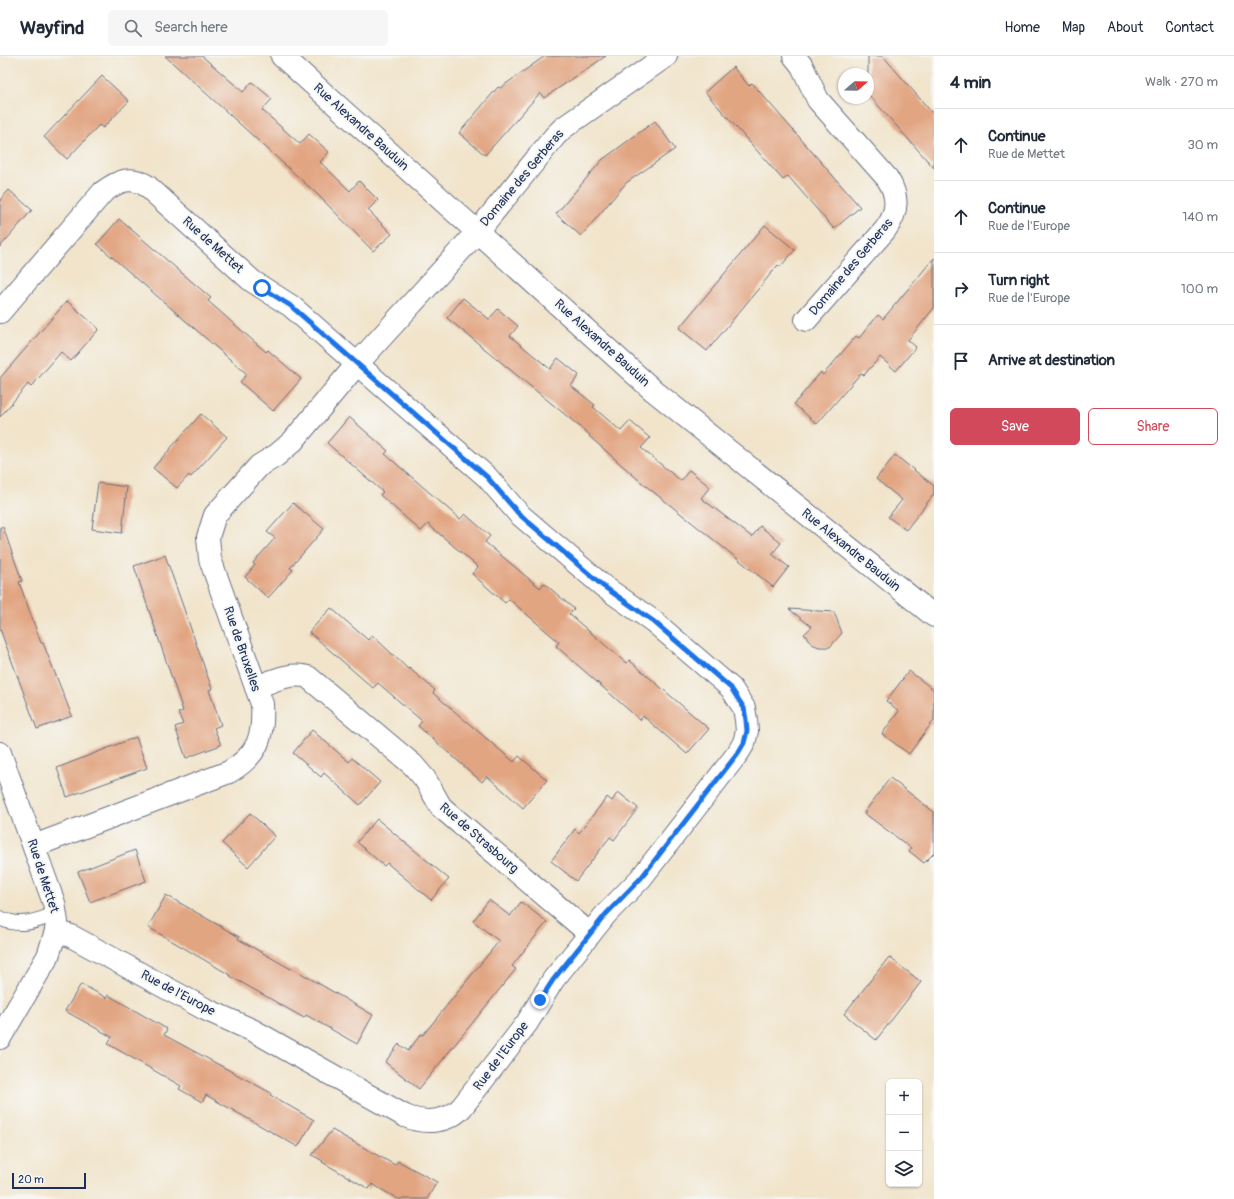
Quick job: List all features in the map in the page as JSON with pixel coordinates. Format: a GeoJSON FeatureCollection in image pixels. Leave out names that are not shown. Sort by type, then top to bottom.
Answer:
{"type":"FeatureCollection","features":[{"type":"Feature","properties":{"kind":"street","name":"Rue Alexandre Bauduin"},"geometry":{"type":"LineString","coordinates":[[282,56],[654,391],[934,616]]}},
{"type":"Feature","properties":{"kind":"street","name":"Domaine des Gerberas"},"geometry":{"type":"LineString","coordinates":[[478,231],[559,132],[666,56]]}},
{"type":"Feature","properties":{"kind":"street","name":"Domaine des Gerberas"},"geometry":{"type":"LineString","coordinates":[[794,56],[802,66],[818,100],[887,178],[892,186],[896,207],[891,222],[885,230],[806,320]]}},
{"type":"Feature","properties":{"kind":"street","name":"Rue de Mettet"},"geometry":{"type":"LineString","coordinates":[[4,299],[104,192],[123,180],[130,179],[139,181],[154,192],[252,281],[291,306],[357,364]]}},
{"type":"Feature","properties":{"kind":"street"},"geometry":{"type":"LineString","coordinates":[[357,364],[478,231]]}},
{"type":"Feature","properties":{"kind":"street","name":"Rue de Bruxelles"},"geometry":{"type":"LineString","coordinates":[[34,846],[213,779],[239,767],[255,750],[260,739],[262,727],[262,704],[210,559],[208,536],[210,524],[222,505],[252,473],[293,441],[357,364]]}},
{"type":"Feature","properties":{"kind":"street","name":"Rue de l'Europe"},"geometry":{"type":"LineString","coordinates":[[56,922],[71,936],[205,1008],[254,1031],[406,1116],[426,1121],[448,1117],[462,1107],[526,1023],[553,980],[606,914],[641,878],[738,753],[744,743],[747,731],[744,708],[731,688],[653,621],[603,586],[519,514],[487,477],[357,364]]}},
{"type":"Feature","properties":{"kind":"street","name":"Rue de Strasbourg"},"geometry":{"type":"LineString","coordinates":[[256,687],[291,675],[300,675],[312,680],[413,765],[425,779],[441,807],[590,934]]}},
{"type":"Feature","properties":{"kind":"street","name":"Rue de Mettet"},"geometry":{"type":"LineString","coordinates":[[0,753],[6,788],[34,846],[52,898],[56,922],[48,956],[0,1038]]}},
{"type":"Feature","properties":{"kind":"lane"},"geometry":{"type":"LineString","coordinates":[[0,918],[9,922],[20,924],[32,922],[56,922]]}},
{"type":"Feature","properties":{"kind":"building"},"geometry":{"type":"Polygon","coordinates":[[[165,56],[202,56],[243,92],[252,82],[272,99],[262,110],[300,144],[309,134],[329,152],[320,162],[350,191],[359,181],[378,200],[368,210],[392,234],[373,251],[317,194],[165,56]]]}},
{"type":"Feature","properties":{"kind":"building"},"geometry":{"type":"Polygon","coordinates":[[[545,56],[606,56],[544,98],[540,93],[485,155],[459,133],[498,87],[500,88],[545,56]]]}},
{"type":"Feature","properties":{"kind":"building"},"geometry":{"type":"Polygon","coordinates":[[[868,56],[883,56],[934,115],[934,168],[874,101],[874,68],[868,68],[868,56]]]}},
{"type":"Feature","properties":{"kind":"building"},"geometry":{"type":"Polygon","coordinates":[[[733,67],[749,86],[752,83],[860,207],[834,229],[788,176],[783,180],[705,92],[733,67]]]}},
{"type":"Feature","properties":{"kind":"building"},"geometry":{"type":"Polygon","coordinates":[[[102,76],[129,101],[103,128],[99,125],[67,159],[44,137],[102,76]]]}},
{"type":"Feature","properties":{"kind":"building"},"geometry":{"type":"Polygon","coordinates":[[[655,121],[675,149],[626,183],[581,236],[556,214],[602,160],[655,121]]]}},
{"type":"Feature","properties":{"kind":"building"},"geometry":{"type":"Polygon","coordinates":[[[9,190],[32,210],[0,247],[0,200],[9,190]]]}},
{"type":"Feature","properties":{"kind":"building"},"geometry":{"type":"Polygon","coordinates":[[[119,219],[211,298],[208,301],[266,352],[268,350],[301,379],[273,411],[240,382],[247,374],[97,244],[119,219]]]}},
{"type":"Feature","properties":{"kind":"building"},"geometry":{"type":"Polygon","coordinates":[[[765,225],[795,250],[780,267],[778,265],[707,351],[679,328],[765,225]]]}},
{"type":"Feature","properties":{"kind":"building"},"geometry":{"type":"Polygon","coordinates":[[[934,258],[934,308],[908,340],[916,347],[896,371],[880,357],[864,375],[861,373],[817,424],[794,404],[821,372],[823,375],[856,336],[859,338],[878,315],[883,319],[934,258]]]}},
{"type":"Feature","properties":{"kind":"building"},"geometry":{"type":"Polygon","coordinates":[[[463,298],[489,319],[498,309],[518,326],[510,336],[550,369],[558,358],[579,375],[571,386],[595,405],[593,407],[621,431],[630,421],[650,438],[641,448],[681,481],[689,470],[710,487],[701,498],[752,537],[760,526],[781,543],[772,554],[789,567],[773,587],[641,482],[589,436],[590,435],[447,318],[463,298]]]}},
{"type":"Feature","properties":{"kind":"building"},"geometry":{"type":"Polygon","coordinates":[[[67,301],[99,329],[71,361],[61,352],[31,387],[28,384],[0,417],[0,378],[67,301]]]}},
{"type":"Feature","properties":{"kind":"building"},"geometry":{"type":"Polygon","coordinates":[[[201,414],[227,437],[191,477],[189,475],[177,488],[153,468],[201,414]]]}},
{"type":"Feature","properties":{"kind":"building"},"geometry":{"type":"Polygon","coordinates":[[[349,417],[388,451],[385,454],[460,519],[465,514],[490,536],[485,542],[540,588],[544,583],[574,609],[569,614],[626,663],[629,660],[709,729],[687,754],[643,716],[640,720],[556,646],[559,642],[509,599],[505,603],[472,574],[478,567],[428,524],[421,531],[380,495],[383,492],[327,443],[349,417]]]}},
{"type":"Feature","properties":{"kind":"building"},"geometry":{"type":"Polygon","coordinates":[[[895,455],[934,486],[934,494],[906,530],[888,517],[902,500],[876,479],[895,455]]]}},
{"type":"Feature","properties":{"kind":"building"},"geometry":{"type":"Polygon","coordinates":[[[98,483],[127,487],[122,533],[92,529],[98,483]]]}},
{"type":"Feature","properties":{"kind":"building"},"geometry":{"type":"Polygon","coordinates":[[[293,503],[324,529],[290,568],[293,570],[268,598],[245,577],[255,565],[253,563],[275,538],[267,532],[293,503]]]}},
{"type":"Feature","properties":{"kind":"building"},"geometry":{"type":"Polygon","coordinates":[[[0,527],[3,527],[22,581],[19,582],[41,643],[43,643],[72,716],[37,729],[0,629],[0,527]]]}},
{"type":"Feature","properties":{"kind":"building"},"geometry":{"type":"Polygon","coordinates":[[[165,555],[212,689],[209,690],[221,725],[214,728],[221,745],[186,758],[175,727],[183,724],[178,713],[183,711],[134,566],[165,555]]]}},
{"type":"Feature","properties":{"kind":"building"},"geometry":{"type":"Polygon","coordinates":[[[331,608],[368,640],[372,635],[408,669],[409,668],[435,690],[433,693],[514,762],[519,756],[547,780],[523,808],[487,776],[482,782],[418,726],[422,721],[378,683],[373,688],[309,632],[331,608]]]}},
{"type":"Feature","properties":{"kind":"building"},"geometry":{"type":"Polygon","coordinates":[[[789,609],[834,612],[842,633],[830,647],[819,647],[812,644],[804,634],[812,627],[789,609]]]}},
{"type":"Feature","properties":{"kind":"building"},"geometry":{"type":"Polygon","coordinates":[[[909,671],[934,690],[934,720],[909,754],[882,734],[899,711],[886,701],[909,671]]]}},
{"type":"Feature","properties":{"kind":"building"},"geometry":{"type":"Polygon","coordinates":[[[312,730],[349,762],[352,758],[380,782],[360,805],[324,773],[321,777],[293,753],[312,730]]]}},
{"type":"Feature","properties":{"kind":"building"},"geometry":{"type":"Polygon","coordinates":[[[136,737],[147,768],[67,797],[57,768],[136,737]]]}},
{"type":"Feature","properties":{"kind":"building"},"geometry":{"type":"Polygon","coordinates":[[[890,778],[934,812],[934,853],[924,863],[909,851],[911,848],[864,813],[890,778]]]}},
{"type":"Feature","properties":{"kind":"building"},"geometry":{"type":"Polygon","coordinates":[[[618,792],[638,808],[614,840],[610,837],[576,881],[551,861],[575,829],[579,833],[607,797],[612,801],[618,792]]]}},
{"type":"Feature","properties":{"kind":"building"},"geometry":{"type":"Polygon","coordinates":[[[250,813],[275,836],[248,867],[222,843],[250,813]]]}},
{"type":"Feature","properties":{"kind":"building"},"geometry":{"type":"Polygon","coordinates":[[[377,819],[449,879],[431,900],[387,863],[384,866],[357,842],[377,819]]]}},
{"type":"Feature","properties":{"kind":"building"},"geometry":{"type":"Polygon","coordinates":[[[135,850],[146,881],[90,902],[78,872],[135,850]]]}},
{"type":"Feature","properties":{"kind":"building"},"geometry":{"type":"Polygon","coordinates":[[[166,895],[239,937],[238,939],[291,969],[292,968],[373,1015],[357,1044],[306,1015],[304,1018],[148,927],[166,895]]]}},
{"type":"Feature","properties":{"kind":"building"},"geometry":{"type":"Polygon","coordinates":[[[489,900],[510,916],[521,902],[547,922],[512,966],[516,969],[419,1089],[385,1062],[399,1044],[408,1051],[421,1034],[423,1035],[499,941],[473,921],[489,900]]]}},
{"type":"Feature","properties":{"kind":"building"},"geometry":{"type":"Polygon","coordinates":[[[889,957],[921,982],[876,1040],[844,1014],[889,957]]]}},
{"type":"Feature","properties":{"kind":"building"},"geometry":{"type":"Polygon","coordinates":[[[81,984],[107,998],[108,995],[167,1029],[164,1035],[271,1093],[270,1095],[314,1120],[298,1147],[206,1095],[202,1102],[179,1089],[181,1086],[108,1044],[112,1037],[65,1011],[81,984]]]}},
{"type":"Feature","properties":{"kind":"building"},"geometry":{"type":"Polygon","coordinates":[[[332,1130],[395,1165],[398,1161],[437,1182],[427,1199],[398,1199],[372,1184],[369,1189],[312,1155],[332,1130]]]}},
{"type":"Feature","properties":{"kind":"route"},"geometry":{"type":"LineString","coordinates":[[262,288],[282,299],[291,306],[487,477],[519,514],[603,586],[653,621],[731,688],[744,708],[747,731],[744,743],[738,753],[641,878],[606,914],[553,980],[540,1000]]}}]}
